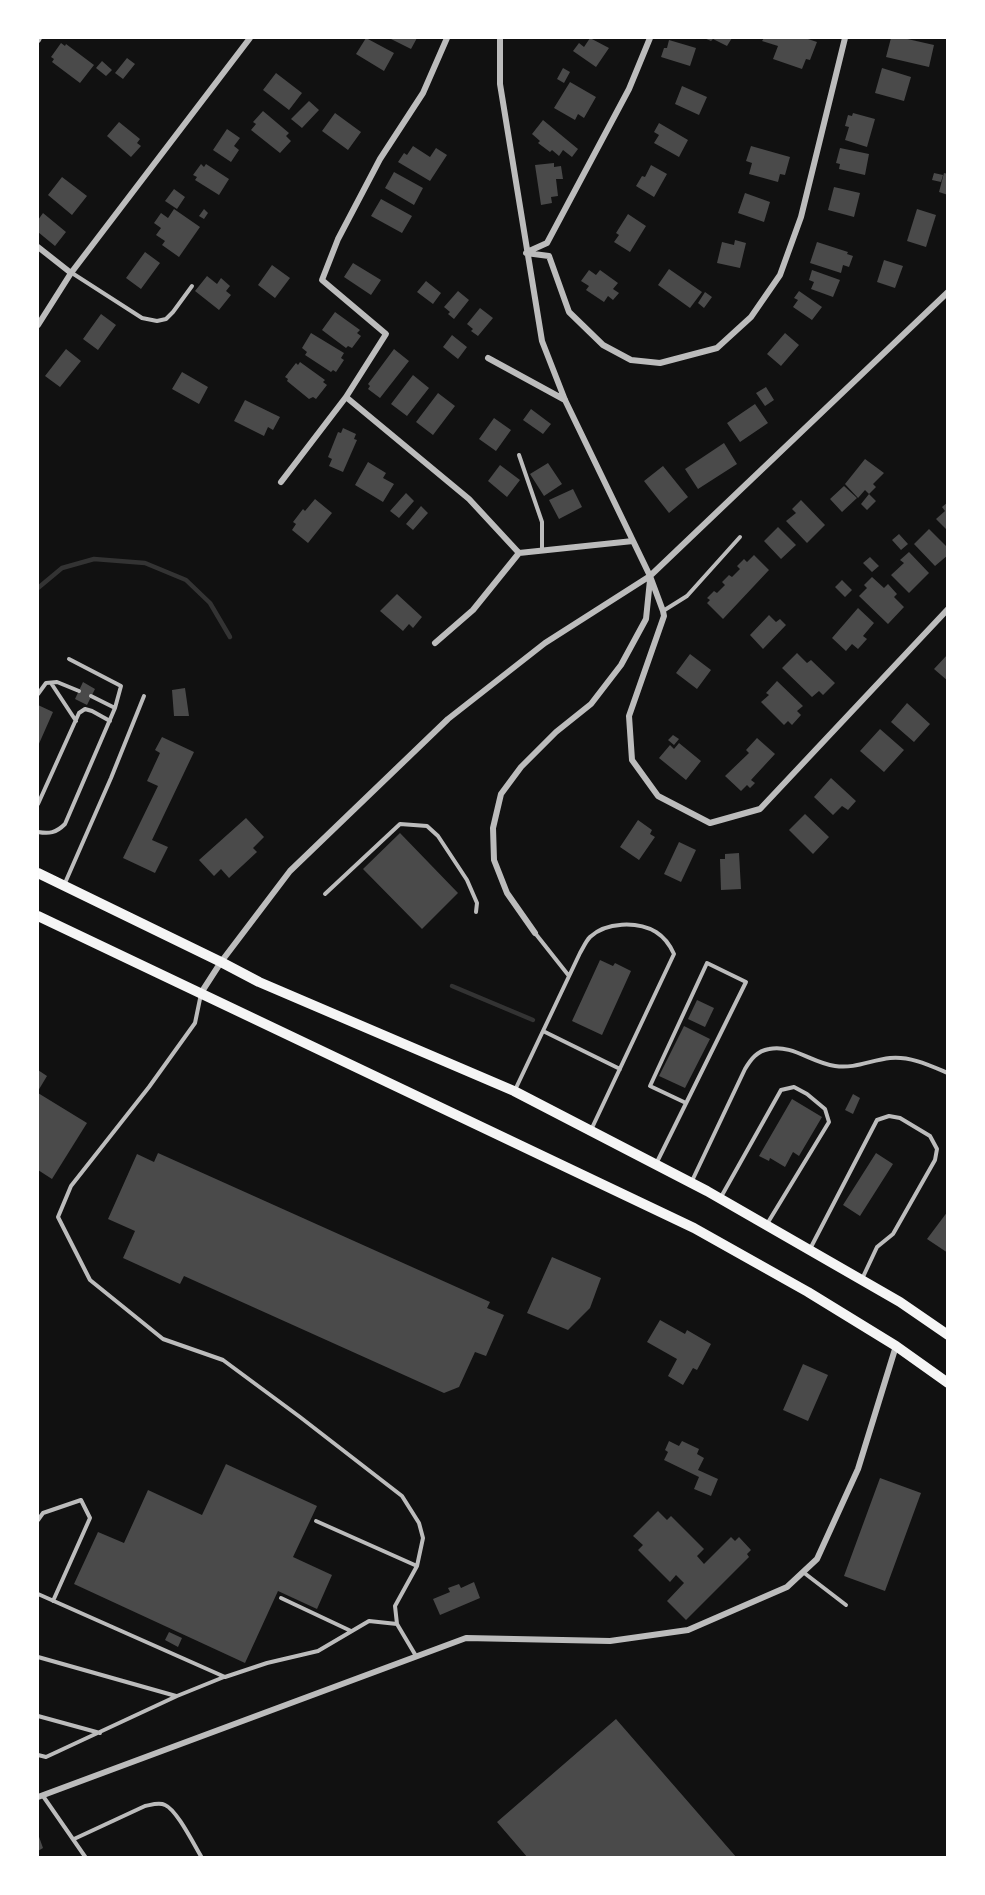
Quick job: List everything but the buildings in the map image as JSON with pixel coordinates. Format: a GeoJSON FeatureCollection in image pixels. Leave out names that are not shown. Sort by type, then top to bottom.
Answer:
{"type":"FeatureCollection","features":[{"type":"Feature","properties":{"kind":"main road"},"geometry":{"type":"LineString","coordinates":[[38,873],[270,987],[514,1091],[720,1198],[900,1302],[948,1335]]}},
{"type":"Feature","properties":{"kind":"main road"},"geometry":{"type":"LineString","coordinates":[[38,916],[694,1228],[808,1292],[896,1346],[948,1383]]}},
{"type":"Feature","properties":{"kind":"street"},"geometry":{"type":"LineString","coordinates":[[38,325],[71,273],[250,38]]}},
{"type":"Feature","properties":{"kind":"street"},"geometry":{"type":"LineString","coordinates":[[281,482],[346,397],[386,334],[322,280],[338,239],[380,159],[423,93],[447,38]]}},
{"type":"Feature","properties":{"kind":"street"},"geometry":{"type":"LineString","coordinates":[[500,38],[500,84],[542,341],[565,400],[650,576],[663,611],[664,616],[629,716],[632,760],[658,796],[710,823],[760,809],[948,609]]}},
{"type":"Feature","properties":{"kind":"street"},"geometry":{"type":"LineString","coordinates":[[526,252],[548,243],[629,90],[650,38]]}},
{"type":"Feature","properties":{"kind":"street"},"geometry":{"type":"LineString","coordinates":[[526,252],[549,256],[569,312],[603,345],[631,360],[660,363],[717,348],[751,317],[780,275],[801,217],[845,38]]}},
{"type":"Feature","properties":{"kind":"street"},"geometry":{"type":"LineString","coordinates":[[38,247],[71,273]]}},
{"type":"Feature","properties":{"kind":"street"},"geometry":{"type":"LineString","coordinates":[[201,993],[221,962],[290,871],[448,719],[545,643],[650,576],[948,292]]}},
{"type":"Feature","properties":{"kind":"street"},"geometry":{"type":"LineString","coordinates":[[488,358],[565,400]]}},
{"type":"Feature","properties":{"kind":"street"},"geometry":{"type":"LineString","coordinates":[[346,397],[469,499],[519,553]]}},
{"type":"Feature","properties":{"kind":"street"},"geometry":{"type":"LineString","coordinates":[[435,643],[472,610],[519,553],[633,542]]}},
{"type":"Feature","properties":{"kind":"street"},"geometry":{"type":"LineString","coordinates":[[535,933],[507,893],[494,860],[493,828],[501,794],[521,767],[556,732],[591,704],[621,665],[646,619],[650,576]]}},
{"type":"Feature","properties":{"kind":"street"},"geometry":{"type":"LineString","coordinates":[[40,1796],[466,1638],[610,1641],[688,1630],[787,1587],[817,1559],[858,1469],[896,1346]]}},
{"type":"Feature","properties":{"kind":"lane"},"geometry":{"type":"LineString","coordinates":[[71,273],[142,318],[157,321],[166,319],[173,312],[192,286]]}},
{"type":"Feature","properties":{"kind":"lane"},"geometry":{"type":"LineString","coordinates":[[519,455],[542,522],[542,550]]}},
{"type":"Feature","properties":{"kind":"lane"},"geometry":{"type":"LineString","coordinates":[[663,611],[687,596],[740,537]]}},
{"type":"Feature","properties":{"kind":"lane"},"geometry":{"type":"LineString","coordinates":[[38,832],[47,834],[58,831],[65,824],[110,721],[121,686],[69,659]]}},
{"type":"Feature","properties":{"kind":"lane"},"geometry":{"type":"LineString","coordinates":[[38,694],[46,682],[57,682],[79,691]]}},
{"type":"Feature","properties":{"kind":"lane"},"geometry":{"type":"LineString","coordinates":[[51,682],[76,722]]}},
{"type":"Feature","properties":{"kind":"lane"},"geometry":{"type":"LineString","coordinates":[[91,696],[115,708]]}},
{"type":"Feature","properties":{"kind":"lane"},"geometry":{"type":"LineString","coordinates":[[63,886],[111,778],[144,696]]}},
{"type":"Feature","properties":{"kind":"lane"},"geometry":{"type":"LineString","coordinates":[[38,804],[80,713],[85,709],[110,721]]}},
{"type":"Feature","properties":{"kind":"lane"},"geometry":{"type":"LineString","coordinates":[[325,894],[400,824],[428,826],[438,836],[467,880],[477,903],[476,912]]}},
{"type":"Feature","properties":{"kind":"lane"},"geometry":{"type":"LineString","coordinates":[[514,1091],[589,938],[605,928],[622,925],[641,927],[656,932],[668,943],[674,954],[591,1131]]}},
{"type":"Feature","properties":{"kind":"lane"},"geometry":{"type":"LineString","coordinates":[[535,933],[569,976]]}},
{"type":"Feature","properties":{"kind":"lane"},"geometry":{"type":"LineString","coordinates":[[656,1164],[746,982],[707,963],[650,1086],[686,1103]]}},
{"type":"Feature","properties":{"kind":"lane"},"geometry":{"type":"LineString","coordinates":[[201,993],[195,1023],[148,1088],[71,1186],[58,1217],[90,1280],[163,1339],[223,1360],[402,1496],[419,1523],[423,1538],[417,1566],[395,1606],[397,1624],[416,1656]]}},
{"type":"Feature","properties":{"kind":"lane"},"geometry":{"type":"LineString","coordinates":[[543,1031],[620,1069]]}},
{"type":"Feature","properties":{"kind":"lane"},"geometry":{"type":"LineString","coordinates":[[691,1183],[745,1069],[760,1051],[780,1048],[791,1050],[826,1064],[846,1067],[862,1066],[888,1058],[905,1058],[948,1073]]}},
{"type":"Feature","properties":{"kind":"lane"},"geometry":{"type":"LineString","coordinates":[[720,1198],[781,1090],[794,1087],[807,1094],[825,1109],[829,1122],[767,1225]]}},
{"type":"Feature","properties":{"kind":"lane"},"geometry":{"type":"LineString","coordinates":[[810,1250],[877,1120],[889,1116],[900,1118],[930,1136],[937,1149],[935,1160],[893,1234],[877,1247],[862,1280]]}},
{"type":"Feature","properties":{"kind":"lane"},"geometry":{"type":"LineString","coordinates":[[38,1520],[43,1513],[81,1500],[90,1518],[53,1601]]}},
{"type":"Feature","properties":{"kind":"lane"},"geometry":{"type":"LineString","coordinates":[[316,1521],[417,1566]]}},
{"type":"Feature","properties":{"kind":"lane"},"geometry":{"type":"LineString","coordinates":[[803,1572],[846,1605]]}},
{"type":"Feature","properties":{"kind":"lane"},"geometry":{"type":"LineString","coordinates":[[38,1594],[225,1677]]}},
{"type":"Feature","properties":{"kind":"lane"},"geometry":{"type":"LineString","coordinates":[[281,1598],[352,1631]]}},
{"type":"Feature","properties":{"kind":"lane"},"geometry":{"type":"LineString","coordinates":[[38,1755],[46,1758],[177,1696],[225,1677],[267,1663],[318,1651],[369,1621],[397,1624]]}},
{"type":"Feature","properties":{"kind":"lane"},"geometry":{"type":"LineString","coordinates":[[38,1657],[177,1696]]}},
{"type":"Feature","properties":{"kind":"lane"},"geometry":{"type":"LineString","coordinates":[[38,1716],[101,1733]]}},
{"type":"Feature","properties":{"kind":"lane"},"geometry":{"type":"LineString","coordinates":[[40,1796],[86,1857]]}},
{"type":"Feature","properties":{"kind":"lane"},"geometry":{"type":"LineString","coordinates":[[74,1839],[145,1806],[157,1803],[173,1811],[202,1857]]}},
{"type":"Feature","properties":{"kind":"waterway"},"geometry":{"type":"LineString","coordinates":[[38,588],[62,568],[94,559],[145,563],[186,580],[210,603],[230,637]]}},
{"type":"Feature","properties":{"kind":"waterway"},"geometry":{"type":"LineString","coordinates":[[452,986],[533,1020]]}}]}
